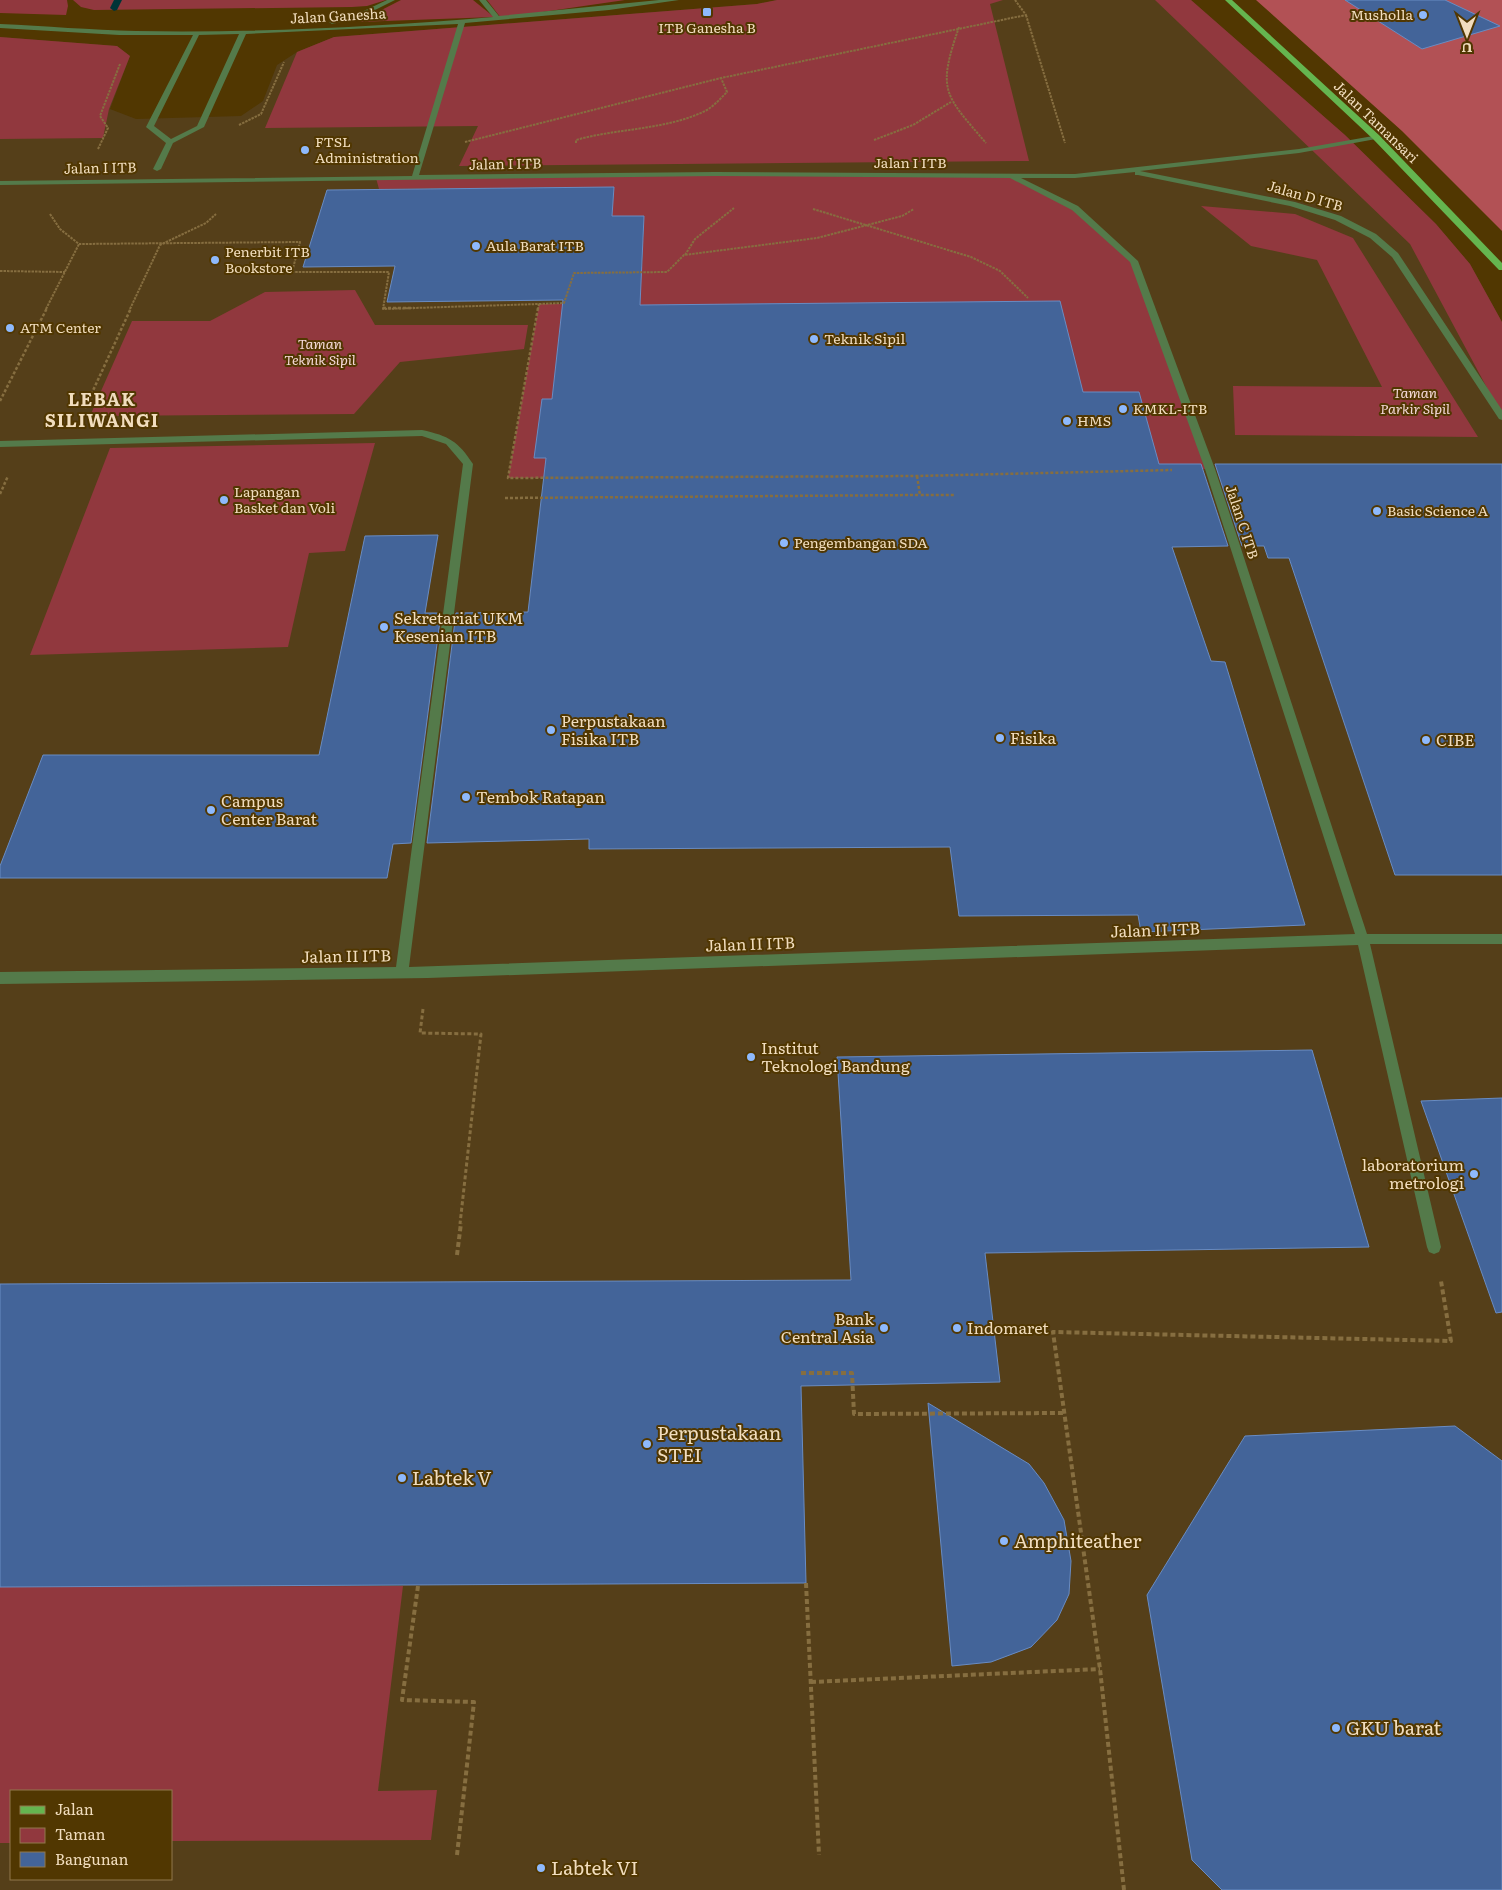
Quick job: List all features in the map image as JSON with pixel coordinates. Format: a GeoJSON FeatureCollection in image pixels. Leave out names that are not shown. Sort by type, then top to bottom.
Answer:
{"type":"FeatureCollection","features":[{"type":"Feature","properties":{"kind":"main road","name":"Jalan Tamansari"},"geometry":{"type":"LineString","coordinates":[[1228,0],[1376,137],[1502,268]]}},
{"type":"Feature","properties":{"kind":"street"},"geometry":{"type":"LineString","coordinates":[[296,31],[357,17],[392,0]]}},
{"type":"Feature","properties":{"kind":"street"},"geometry":{"type":"LineString","coordinates":[[482,0],[498,19]]}},
{"type":"Feature","properties":{"kind":"street","name":"Jalan Ganesha"},"geometry":{"type":"LineString","coordinates":[[0,26],[134,33],[296,31],[498,19],[676,0]]}},
{"type":"Feature","properties":{"kind":"street"},"geometry":{"type":"LineString","coordinates":[[415,177],[462,21]]}},
{"type":"Feature","properties":{"kind":"street"},"geometry":{"type":"LineString","coordinates":[[157,169],[170,142],[200,127],[244,32]]}},
{"type":"Feature","properties":{"kind":"street"},"geometry":{"type":"LineString","coordinates":[[170,142],[150,127],[197,33]]}},
{"type":"Feature","properties":{"kind":"street","name":"Jalan D ITB"},"geometry":{"type":"LineString","coordinates":[[1010,176],[1075,176],[1126,171],[1299,151],[1376,137]]}},
{"type":"Feature","properties":{"kind":"street","name":"Jalan D ITB"},"geometry":{"type":"LineString","coordinates":[[1126,171],[1292,204],[1338,218],[1373,236],[1395,256],[1414,282],[1502,417]]}},
{"type":"Feature","properties":{"kind":"street","name":"Jalan I ITB"},"geometry":{"type":"LineString","coordinates":[[0,183],[415,177],[1010,176]]}},
{"type":"Feature","properties":{"kind":"street","name":"Jalan C ITB"},"geometry":{"type":"LineString","coordinates":[[1010,176],[1075,208],[1134,261],[1210,469],[1363,939],[1434,1246]]}},
{"type":"Feature","properties":{"kind":"street"},"geometry":{"type":"LineString","coordinates":[[0,444],[422,433],[443,437],[457,446],[468,464],[402,972]]}},
{"type":"Feature","properties":{"kind":"street","name":"Jalan II ITB"},"geometry":{"type":"LineString","coordinates":[[0,978],[428,972],[1363,939],[1502,939]]}},
{"type":"Feature","properties":{"kind":"path"},"geometry":{"type":"LineString","coordinates":[[1015,0],[1026,15],[1075,176]]}},
{"type":"Feature","properties":{"kind":"path"},"geometry":{"type":"LineString","coordinates":[[426,177],[436,155],[456,144],[721,78],[1026,15]]}},
{"type":"Feature","properties":{"kind":"path"},"geometry":{"type":"LineString","coordinates":[[959,28],[948,60],[947,91],[951,102],[1010,176]]}},
{"type":"Feature","properties":{"kind":"path"},"geometry":{"type":"LineString","coordinates":[[573,176],[571,165],[576,140],[599,132],[658,124],[708,109],[727,92],[721,78]]}},
{"type":"Feature","properties":{"kind":"path"},"geometry":{"type":"LineString","coordinates":[[0,401],[79,244],[160,245],[300,242],[292,272],[389,272],[383,309],[564,303],[574,273],[667,272],[684,255],[695,239],[728,213],[769,175]]}},
{"type":"Feature","properties":{"kind":"path"},"geometry":{"type":"LineString","coordinates":[[684,255],[817,238],[869,226],[902,216],[934,198],[961,175]]}},
{"type":"Feature","properties":{"kind":"path"},"geometry":{"type":"LineString","coordinates":[[805,207],[906,238],[958,250],[990,264],[1028,298]]}},
{"type":"Feature","properties":{"kind":"path"},"geometry":{"type":"LineString","coordinates":[[84,408],[160,245]]}},
{"type":"Feature","properties":{"kind":"path"},"geometry":{"type":"LineString","coordinates":[[0,271],[65,272]]}},
{"type":"Feature","properties":{"kind":"path"},"geometry":{"type":"LineString","coordinates":[[539,304],[508,478],[917,476],[1210,469]]}},
{"type":"Feature","properties":{"kind":"path"},"geometry":{"type":"LineString","coordinates":[[917,476],[920,496]]}},
{"type":"Feature","properties":{"kind":"path"},"geometry":{"type":"LineString","coordinates":[[505,498],[954,496]]}},
{"type":"Feature","properties":{"kind":"path"},"geometry":{"type":"LineString","coordinates":[[428,972],[420,1033],[481,1034],[456,1255]]}},
{"type":"Feature","properties":{"kind":"path"},"geometry":{"type":"LineString","coordinates":[[1124,1890],[1100,1669],[1053,1332],[1451,1341],[1434,1246]]}},
{"type":"Feature","properties":{"kind":"path"},"geometry":{"type":"LineString","coordinates":[[801,1373],[852,1373],[854,1414],[1064,1413]]}},
{"type":"Feature","properties":{"kind":"path"},"geometry":{"type":"LineString","coordinates":[[806,1583],[819,1855]]}},
{"type":"Feature","properties":{"kind":"path"},"geometry":{"type":"LineString","coordinates":[[418,1586],[402,1700],[474,1702],[457,1855]]}},
{"type":"Feature","properties":{"kind":"path"},"geometry":{"type":"LineString","coordinates":[[811,1682],[1100,1669]]}},
{"type":"Feature","properties":{"kind":"shaded area","name":"Institut Teknologi Bandung"},"geometry":{"type":"Polygon","coordinates":[[[777,0],[1191,0],[1345,135],[1436,224],[1470,264],[1502,322],[1502,1890],[0,1890],[0,37],[117,46],[130,56],[110,109],[136,119],[241,116],[263,101],[277,65],[297,52],[334,37],[757,4],[777,0]]]}},
{"type":"Feature","properties":{"kind":"shaded area"},"geometry":{"type":"Polygon","coordinates":[[[1256,0],[1502,0],[1502,231],[1402,131],[1256,0]]]}},
{"type":"Feature","properties":{"kind":"green space"},"geometry":{"type":"Polygon","coordinates":[[[0,0],[67,0],[68,6],[66,15],[0,13],[0,0]]]}},
{"type":"Feature","properties":{"kind":"green space"},"geometry":{"type":"Polygon","coordinates":[[[73,0],[386,0],[367,6],[352,7],[94,10],[81,7],[73,0]]]}},
{"type":"Feature","properties":{"kind":"green space"},"geometry":{"type":"Polygon","coordinates":[[[401,0],[473,0],[494,17],[358,22],[401,0]]]}},
{"type":"Feature","properties":{"kind":"green space"},"geometry":{"type":"Polygon","coordinates":[[[487,0],[625,0],[501,18],[487,0]]]}},
{"type":"Feature","properties":{"kind":"green space"},"geometry":{"type":"Polygon","coordinates":[[[777,0],[1003,0],[990,4],[1029,161],[459,166],[478,126],[265,128],[297,52],[334,37],[757,4],[777,0]]]}},
{"type":"Feature","properties":{"kind":"green space"},"geometry":{"type":"Polygon","coordinates":[[[1155,0],[1191,0],[1345,135],[1436,224],[1470,264],[1502,322],[1502,416],[1410,244],[1155,0]]]}},
{"type":"Feature","properties":{"kind":"green space"},"geometry":{"type":"Polygon","coordinates":[[[0,37],[117,46],[130,56],[109,109],[103,138],[0,139],[0,37]]]}},
{"type":"Feature","properties":{"kind":"green space"},"geometry":{"type":"Polygon","coordinates":[[[715,174],[1010,176],[1075,208],[1134,261],[1210,469],[917,476],[508,478],[539,304],[570,304],[567,267],[642,267],[644,216],[612,216],[614,187],[379,189],[376,178],[715,174]]]}},
{"type":"Feature","properties":{"kind":"green space","name":"Taman Parkir Sipil"},"geometry":{"type":"Polygon","coordinates":[[[1201,206],[1295,214],[1353,238],[1478,437],[1235,435],[1233,386],[1382,387],[1317,260],[1251,246],[1201,206]]]}},
{"type":"Feature","properties":{"kind":"green space","name":"Taman Teknik Sipil"},"geometry":{"type":"Polygon","coordinates":[[[355,290],[375,325],[528,325],[524,349],[400,362],[354,414],[90,416],[132,321],[210,321],[265,292],[355,290]]]}},
{"type":"Feature","properties":{"kind":"green space","name":"Lapangan Basket dan Voli"},"geometry":{"type":"Polygon","coordinates":[[[375,443],[345,551],[309,553],[288,647],[30,655],[110,448],[375,443]]]}},
{"type":"Feature","properties":{"kind":"green space"},"geometry":{"type":"Polygon","coordinates":[[[403,1586],[378,1791],[437,1790],[431,1840],[172,1841],[172,1790],[10,1790],[10,1843],[0,1843],[0,1587],[403,1586]]]}},
{"type":"Feature","properties":{"kind":"building","name":"Musholla"},"geometry":{"type":"Polygon","coordinates":[[[1345,0],[1445,0],[1500,26],[1422,49],[1345,0]]]}},
{"type":"Feature","properties":{"kind":"building"},"geometry":{"type":"Polygon","coordinates":[[[614,187],[612,216],[644,216],[640,305],[1060,301],[1083,392],[1139,392],[1159,464],[1201,464],[1228,546],[1172,547],[1211,661],[1225,662],[1305,925],[1141,932],[1138,915],[959,916],[950,847],[589,849],[589,839],[427,843],[456,613],[528,612],[546,458],[534,458],[542,399],[552,399],[563,300],[387,302],[395,266],[303,267],[327,190],[614,187]]]}},
{"type":"Feature","properties":{"kind":"building"},"geometry":{"type":"Polygon","coordinates":[[[1215,464],[1502,464],[1502,875],[1395,875],[1289,558],[1268,558],[1264,546],[1242,546],[1215,464]]]}},
{"type":"Feature","properties":{"kind":"building","name":"Campus Center Barat"},"geometry":{"type":"Polygon","coordinates":[[[438,535],[425,613],[441,613],[411,843],[393,844],[387,878],[0,878],[0,866],[43,755],[319,755],[365,536],[438,535]]]}},
{"type":"Feature","properties":{"kind":"building","name":"Labtek V"},"geometry":{"type":"Polygon","coordinates":[[[1312,1050],[1369,1247],[985,1253],[1000,1382],[801,1386],[806,1583],[0,1587],[0,1284],[851,1280],[837,1057],[1312,1050]]]}},
{"type":"Feature","properties":{"kind":"building","name":"laboratorium metrologi"},"geometry":{"type":"Polygon","coordinates":[[[1502,1098],[1502,1312],[1496,1313],[1421,1101],[1502,1098]]]}},
{"type":"Feature","properties":{"kind":"building","name":"Amphiteather"},"geometry":{"type":"Polygon","coordinates":[[[928,1403],[1029,1464],[1044,1483],[1064,1520],[1071,1561],[1069,1594],[1057,1620],[1031,1647],[991,1662],[952,1666],[928,1403]]]}},
{"type":"Feature","properties":{"kind":"building","name":"GKU barat"},"geometry":{"type":"Polygon","coordinates":[[[1455,1426],[1502,1461],[1502,1890],[1222,1890],[1192,1860],[1147,1595],[1245,1436],[1455,1426]]]}},
{"type":"Feature","properties":{"kind":"waterway"},"geometry":{"type":"LineString","coordinates":[[114,8],[118,0]]}},
{"type":"Feature","properties":{"kind":"place","name":"ITB Ganesha B"},"geometry":{"type":"Point","coordinates":[707,12]}},
{"type":"Feature","properties":{"kind":"place","name":"Musholla"},"geometry":{"type":"Point","coordinates":[1423,15]}},
{"type":"Feature","properties":{"kind":"place","name":"FTSL Administration"},"geometry":{"type":"Point","coordinates":[305,150]}},
{"type":"Feature","properties":{"kind":"place","name":"Aula Barat ITB"},"geometry":{"type":"Point","coordinates":[476,246]}},
{"type":"Feature","properties":{"kind":"place","name":"Penerbit ITB Bookstore"},"geometry":{"type":"Point","coordinates":[215,260]}},
{"type":"Feature","properties":{"kind":"place","name":"ATM Center"},"geometry":{"type":"Point","coordinates":[10,328]}},
{"type":"Feature","properties":{"kind":"place","name":"Teknik Sipil"},"geometry":{"type":"Point","coordinates":[814,339]}},
{"type":"Feature","properties":{"kind":"place","name":"KMKL-ITB"},"geometry":{"type":"Point","coordinates":[1123,409]}},
{"type":"Feature","properties":{"kind":"place","name":"HMS"},"geometry":{"type":"Point","coordinates":[1067,421]}},
{"type":"Feature","properties":{"kind":"place","name":"Lapangan Basket dan Voli"},"geometry":{"type":"Point","coordinates":[224,500]}},
{"type":"Feature","properties":{"kind":"place","name":"Basic Science A"},"geometry":{"type":"Point","coordinates":[1377,511]}},
{"type":"Feature","properties":{"kind":"place","name":"Pengembangan SDA"},"geometry":{"type":"Point","coordinates":[784,543]}},
{"type":"Feature","properties":{"kind":"place","name":"Sekretariat UKM Kesenian ITB"},"geometry":{"type":"Point","coordinates":[384,627]}},
{"type":"Feature","properties":{"kind":"place","name":"Perpustakaan Fisika ITB"},"geometry":{"type":"Point","coordinates":[551,730]}},
{"type":"Feature","properties":{"kind":"place","name":"Fisika"},"geometry":{"type":"Point","coordinates":[1000,738]}},
{"type":"Feature","properties":{"kind":"place","name":"CIBE"},"geometry":{"type":"Point","coordinates":[1426,740]}},
{"type":"Feature","properties":{"kind":"place","name":"Tembok Ratapan"},"geometry":{"type":"Point","coordinates":[466,797]}},
{"type":"Feature","properties":{"kind":"place","name":"Campus Center Barat"},"geometry":{"type":"Point","coordinates":[211,810]}},
{"type":"Feature","properties":{"kind":"place","name":"Institut Teknologi Bandung"},"geometry":{"type":"Point","coordinates":[751,1057]}},
{"type":"Feature","properties":{"kind":"place","name":"laboratorium metrologi"},"geometry":{"type":"Point","coordinates":[1474,1174]}},
{"type":"Feature","properties":{"kind":"place","name":"Bank Central Asia"},"geometry":{"type":"Point","coordinates":[884,1328]}},
{"type":"Feature","properties":{"kind":"place","name":"Indomaret"},"geometry":{"type":"Point","coordinates":[957,1328]}},
{"type":"Feature","properties":{"kind":"place","name":"Perpustakaan STEI"},"geometry":{"type":"Point","coordinates":[647,1444]}},
{"type":"Feature","properties":{"kind":"place","name":"Labtek V"},"geometry":{"type":"Point","coordinates":[402,1478]}},
{"type":"Feature","properties":{"kind":"place","name":"Amphiteather"},"geometry":{"type":"Point","coordinates":[1004,1541]}},
{"type":"Feature","properties":{"kind":"place","name":"GKU barat"},"geometry":{"type":"Point","coordinates":[1336,1728]}},
{"type":"Feature","properties":{"kind":"place","name":"Labtek VI"},"geometry":{"type":"Point","coordinates":[541,1868]}},
{"type":"Feature","properties":{"kind":"district","name":"LEBAK SILIWANGI"},"geometry":{"type":"Point","coordinates":[102,410]}}]}
